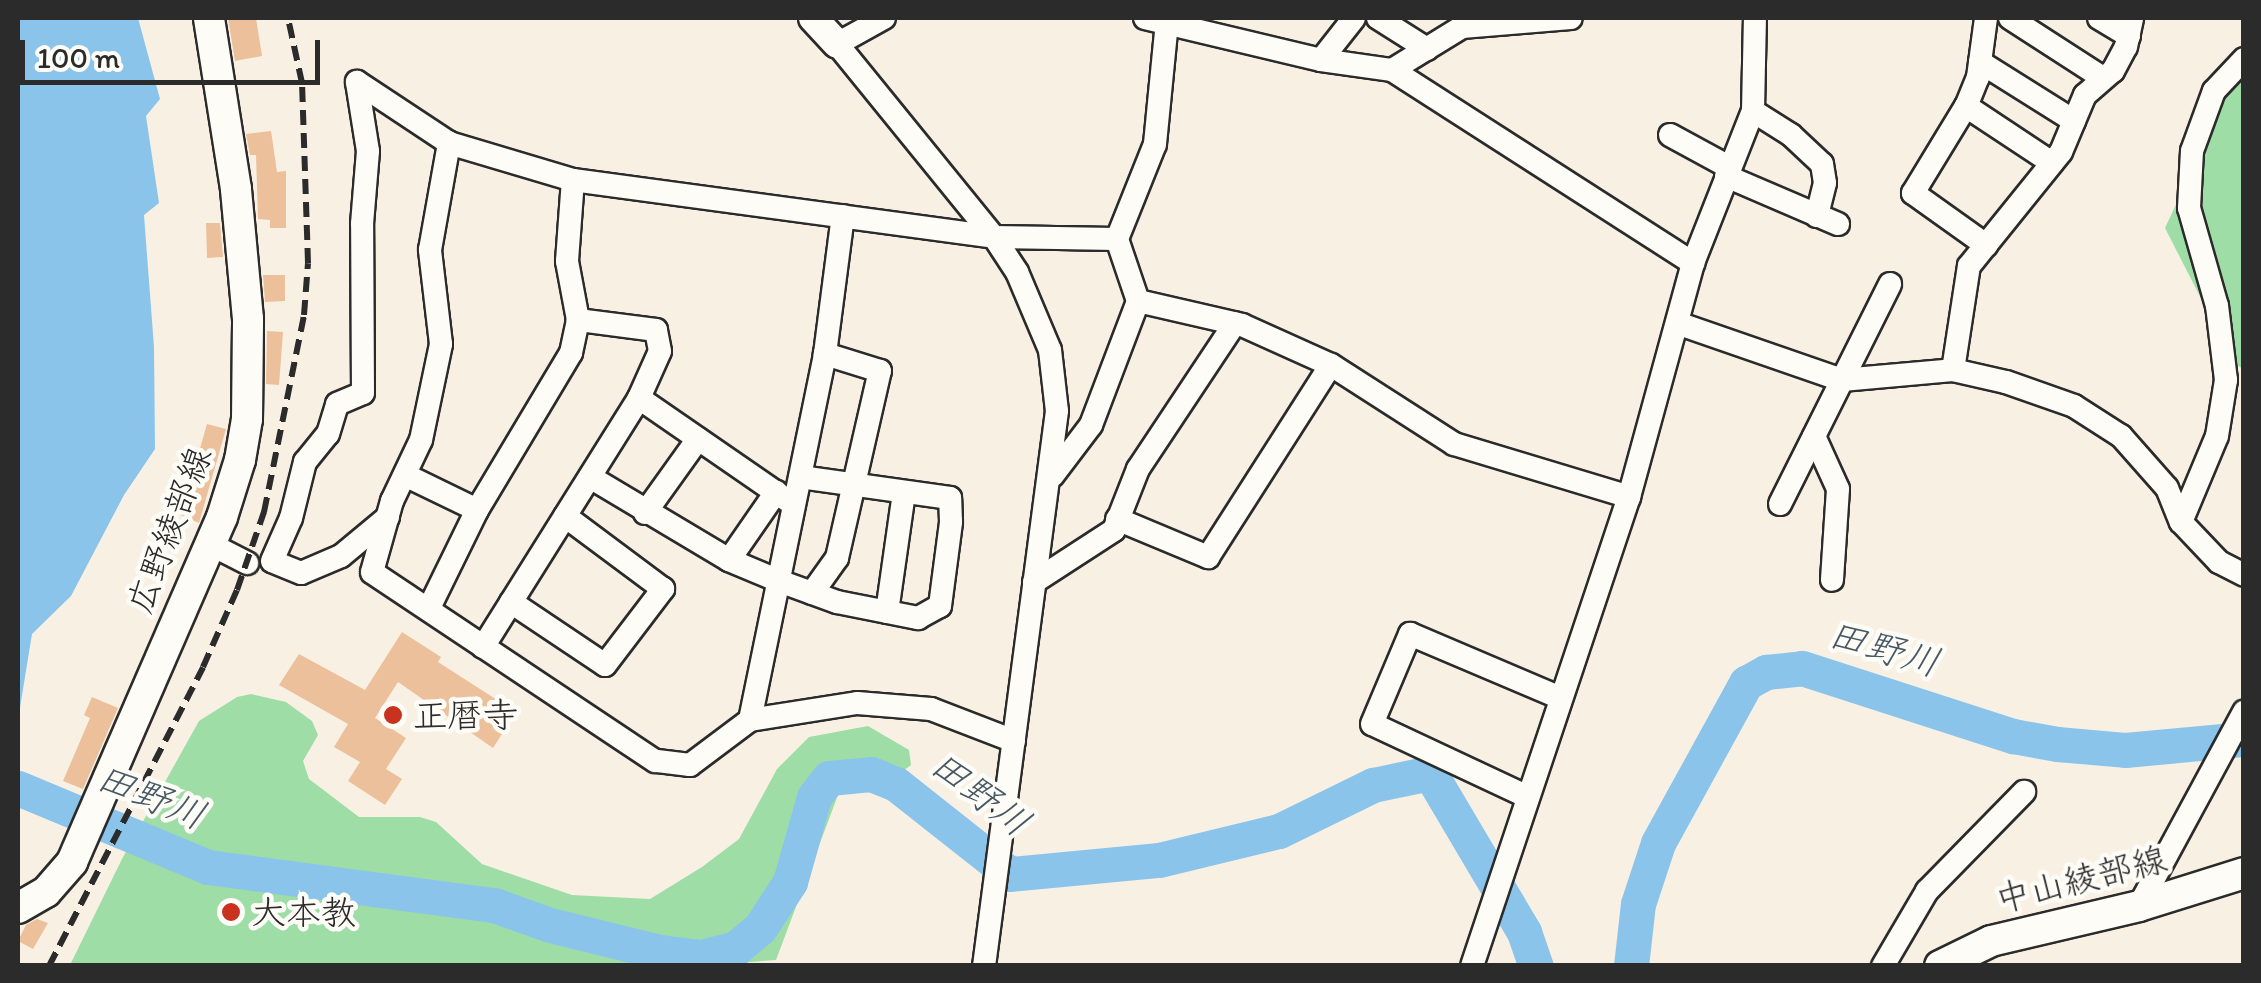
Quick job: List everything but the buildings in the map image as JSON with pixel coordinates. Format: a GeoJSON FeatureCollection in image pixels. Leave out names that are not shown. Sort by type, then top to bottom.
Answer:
{"type":"FeatureCollection","features":[{"type":"Feature","properties":{"kind":"main road","name":"広野綾部線"},"geometry":{"type":"LineString","coordinates":[[18,908],[62,878],[222,517],[240,460],[247,419],[248,318],[236,189],[210,18]]}},
{"type":"Feature","properties":{"kind":"main road","name":"中山綾部線"},"geometry":{"type":"LineString","coordinates":[[1940,966],[1991,940],[2138,906],[2244,873]]}},
{"type":"Feature","properties":{"kind":"street"},"geometry":{"type":"LineString","coordinates":[[813,18],[994,237],[1018,272],[1050,350],[1057,411],[1052,476],[1034,582],[984,966]]}},
{"type":"Feature","properties":{"kind":"street"},"geometry":{"type":"LineString","coordinates":[[837,44],[884,18]]}},
{"type":"Feature","properties":{"kind":"street"},"geometry":{"type":"LineString","coordinates":[[1322,60],[1354,18]]}},
{"type":"Feature","properties":{"kind":"street"},"geometry":{"type":"LineString","coordinates":[[1378,18],[1427,48]]}},
{"type":"Feature","properties":{"kind":"street"},"geometry":{"type":"LineString","coordinates":[[1392,70],[1462,27],[1486,21],[1571,18]]}},
{"type":"Feature","properties":{"kind":"street"},"geometry":{"type":"LineString","coordinates":[[1472,966],[1629,497],[1693,263],[1754,111],[1755,18]]}},
{"type":"Feature","properties":{"kind":"street"},"geometry":{"type":"LineString","coordinates":[[1986,18],[1980,62],[1966,106],[1913,194],[1986,245]]}},
{"type":"Feature","properties":{"kind":"street"},"geometry":{"type":"LineString","coordinates":[[2010,18],[2103,78]]}},
{"type":"Feature","properties":{"kind":"street"},"geometry":{"type":"LineString","coordinates":[[1953,370],[1969,266],[2052,163],[2085,94],[2113,70],[2130,27],[2099,18]]}},
{"type":"Feature","properties":{"kind":"street"},"geometry":{"type":"LineString","coordinates":[[1052,476],[1091,425],[1138,302],[1117,239],[1155,144],[1156,20],[1218,26],[1322,60],[1392,70],[1693,263]]}},
{"type":"Feature","properties":{"kind":"street"},"geometry":{"type":"LineString","coordinates":[[2181,522],[2216,436],[2226,380],[2217,306],[2189,208],[2192,151],[2214,91],[2244,59]]}},
{"type":"Feature","properties":{"kind":"street"},"geometry":{"type":"LineString","coordinates":[[1980,62],[2074,121]]}},
{"type":"Feature","properties":{"kind":"street"},"geometry":{"type":"LineString","coordinates":[[388,517],[340,556],[301,573],[272,561],[291,518],[305,462],[328,434],[337,404],[363,394],[362,224],[368,151],[357,82],[449,144],[573,180],[994,237],[1117,239]]}},
{"type":"Feature","properties":{"kind":"street"},"geometry":{"type":"LineString","coordinates":[[1966,106],[2052,163]]}},
{"type":"Feature","properties":{"kind":"street"},"geometry":{"type":"LineString","coordinates":[[1670,135],[1728,172],[1828,220],[1822,164],[1791,135],[1754,111]]}},
{"type":"Feature","properties":{"kind":"street"},"geometry":{"type":"LineString","coordinates":[[449,144],[430,250],[441,344],[421,440],[388,517],[372,572],[655,760],[690,765],[750,720],[857,703],[932,709],[1014,742]]}},
{"type":"Feature","properties":{"kind":"street"},"geometry":{"type":"LineString","coordinates":[[430,608],[477,510],[571,353],[578,320],[567,261],[573,180]]}},
{"type":"Feature","properties":{"kind":"street"},"geometry":{"type":"LineString","coordinates":[[728,560],[785,499],[800,476],[825,354],[843,216]]}},
{"type":"Feature","properties":{"kind":"street"},"geometry":{"type":"LineString","coordinates":[[1780,504],[1890,284]]}},
{"type":"Feature","properties":{"kind":"street"},"geometry":{"type":"LineString","coordinates":[[1138,302],[1235,323],[1331,365],[1454,444],[1629,497]]}},
{"type":"Feature","properties":{"kind":"street"},"geometry":{"type":"LineString","coordinates":[[483,647],[640,398],[660,351],[656,330],[578,320]]}},
{"type":"Feature","properties":{"kind":"street"},"geometry":{"type":"LineString","coordinates":[[1034,582],[1114,530],[1138,470],[1235,323]]}},
{"type":"Feature","properties":{"kind":"street"},"geometry":{"type":"LineString","coordinates":[[1677,323],[1842,380],[1953,370],[2074,406],[2122,436],[2167,488],[2181,522],[2219,562],[2244,574]]}},
{"type":"Feature","properties":{"kind":"street"},"geometry":{"type":"LineString","coordinates":[[812,593],[837,558],[880,371],[825,354]]}},
{"type":"Feature","properties":{"kind":"street"},"geometry":{"type":"LineString","coordinates":[[1116,519],[1208,557],[1331,365]]}},
{"type":"Feature","properties":{"kind":"street"},"geometry":{"type":"LineString","coordinates":[[640,398],[785,499]]}},
{"type":"Feature","properties":{"kind":"street"},"geometry":{"type":"LineString","coordinates":[[1814,436],[1838,489],[1832,580]]}},
{"type":"Feature","properties":{"kind":"street"},"geometry":{"type":"LineString","coordinates":[[645,513],[698,439]]}},
{"type":"Feature","properties":{"kind":"street"},"geometry":{"type":"LineString","coordinates":[[405,475],[477,510]]}},
{"type":"Feature","properties":{"kind":"street"},"geometry":{"type":"LineString","coordinates":[[590,477],[728,560],[779,581],[812,593],[918,618],[940,606],[952,522],[950,498],[800,476]]}},
{"type":"Feature","properties":{"kind":"street"},"geometry":{"type":"LineString","coordinates":[[887,612],[904,492]]}},
{"type":"Feature","properties":{"kind":"street"},"geometry":{"type":"LineString","coordinates":[[750,720],[779,581],[785,499]]}},
{"type":"Feature","properties":{"kind":"street"},"geometry":{"type":"LineString","coordinates":[[511,602],[605,665],[663,588],[566,516]]}},
{"type":"Feature","properties":{"kind":"street"},"geometry":{"type":"LineString","coordinates":[[208,543],[247,564]]}},
{"type":"Feature","properties":{"kind":"street"},"geometry":{"type":"LineString","coordinates":[[1528,797],[1372,724],[1410,634],[1561,698]]}},
{"type":"Feature","properties":{"kind":"street"},"geometry":{"type":"LineString","coordinates":[[2138,906],[2244,712]]}},
{"type":"Feature","properties":{"kind":"street"},"geometry":{"type":"LineString","coordinates":[[1883,966],[1927,890],[2024,792]]}},
{"type":"Feature","properties":{"kind":"green space"},"geometry":{"type":"Polygon","coordinates":[[[2243,78],[2243,369],[2234,363],[2165,228],[2230,89],[2243,78]]]}},
{"type":"Feature","properties":{"kind":"green space"},"geometry":{"type":"Polygon","coordinates":[[[251,694],[286,702],[312,721],[318,735],[303,761],[309,779],[359,817],[420,817],[436,822],[482,864],[572,895],[650,899],[702,867],[739,839],[777,769],[809,737],[868,726],[909,750],[911,765],[899,774],[856,763],[838,795],[776,960],[701,966],[70,965],[122,859],[199,721],[237,697],[251,694]]]}},
{"type":"Feature","properties":{"kind":"water"},"geometry":{"type":"Polygon","coordinates":[[[18,18],[138,18],[160,99],[146,116],[159,203],[144,215],[154,347],[155,449],[124,495],[71,596],[32,634],[18,720],[18,18]]]}},
{"type":"Feature","properties":{"kind":"waterway","name":"田野川"},"geometry":{"type":"LineString","coordinates":[[1631,966],[1638,904],[1658,843],[1746,683],[1766,672],[1802,668],[2013,736],[2057,744],[2125,750],[2244,739]]}},
{"type":"Feature","properties":{"kind":"waterway","name":"田野川"},"geometry":{"type":"LineString","coordinates":[[18,788],[208,867],[494,905],[550,925],[660,952],[701,957],[736,948],[760,928],[790,882],[814,797],[829,778],[871,774],[896,784],[1010,874],[1159,860],[1279,831],[1373,785],[1430,773],[1524,932],[1536,966]]}},
{"type":"Feature","properties":{"kind":"railway"},"geometry":{"type":"LineString","coordinates":[[49,966],[203,667],[237,590],[264,512],[304,315],[308,263],[302,83],[288,18]]}},
{"type":"Feature","properties":{"kind":"place","name":"正暦寺"},"geometry":{"type":"Point","coordinates":[393,715]}},
{"type":"Feature","properties":{"kind":"place","name":"大本教"},"geometry":{"type":"Point","coordinates":[231,912]}}]}
